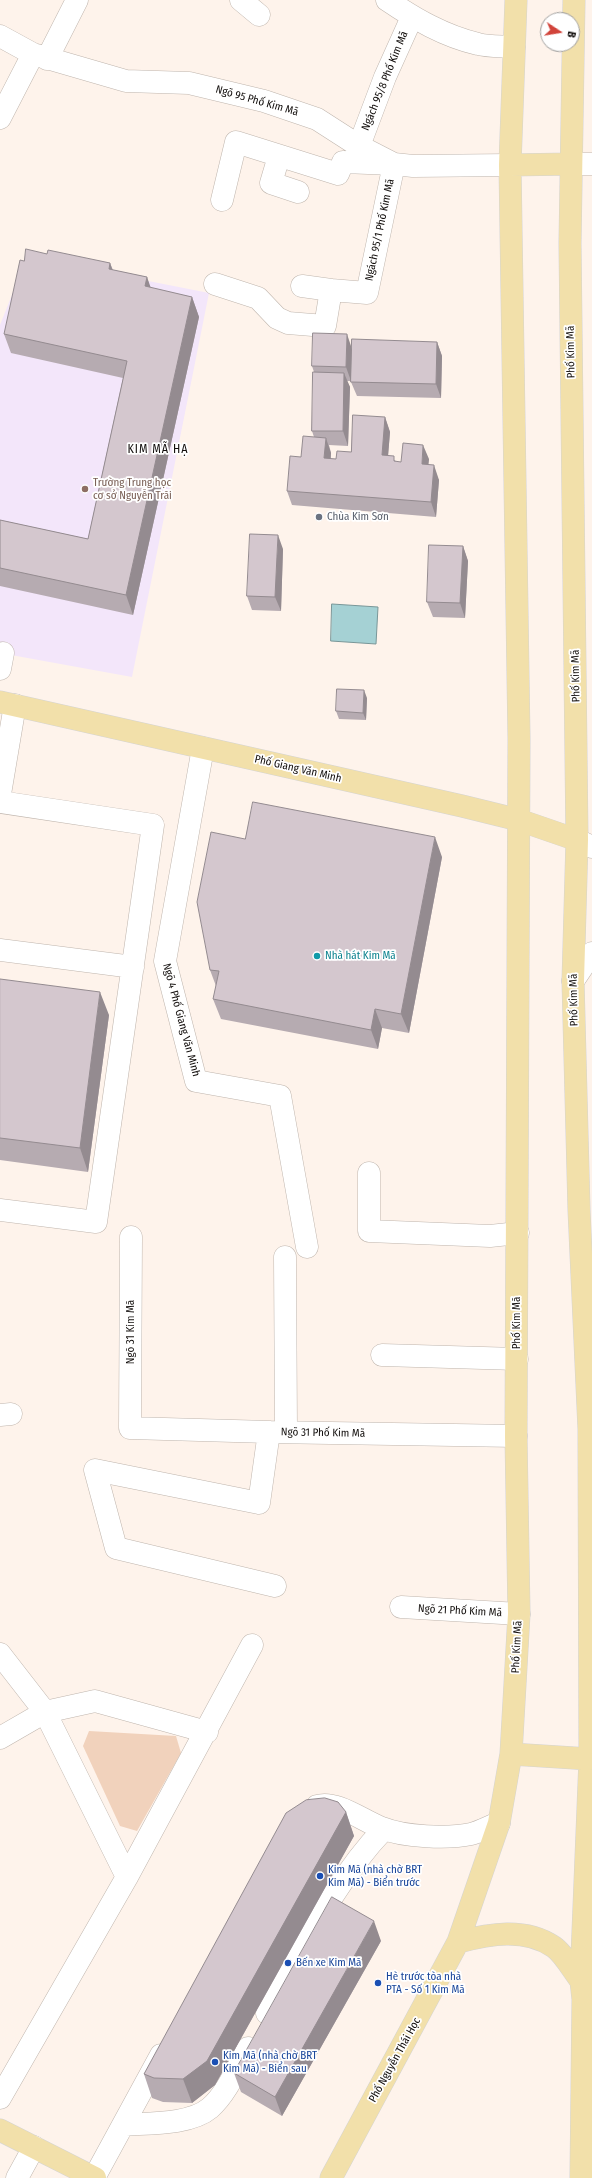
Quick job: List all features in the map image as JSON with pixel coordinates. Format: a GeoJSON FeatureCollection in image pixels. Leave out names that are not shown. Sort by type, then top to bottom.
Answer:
{"type":"FeatureCollection","features":[{"type":"Feature","properties":{"kind":"main road","name":"Phố Kim Mã"},"geometry":{"type":"LineString","coordinates":[[458,1942],[499,1823],[511,1754],[519,1614],[516,1436],[519,820],[510,165],[516,0]]}},
{"type":"Feature","properties":{"kind":"main road","name":"Phố Kim Mã"},"geometry":{"type":"LineString","coordinates":[[574,0],[570,164],[585,843],[573,981],[586,1209],[591,1429],[590,1759],[587,1933],[582,1990],[587,2100],[582,2178]]}},
{"type":"Feature","properties":{"kind":"main road"},"geometry":{"type":"LineString","coordinates":[[510,165],[570,164]]}},
{"type":"Feature","properties":{"kind":"main road","name":"Phố Giang Văn Minh"},"geometry":{"type":"LineString","coordinates":[[8,703],[519,820],[585,843]]}},
{"type":"Feature","properties":{"kind":"main road"},"geometry":{"type":"LineString","coordinates":[[511,1754],[590,1759]]}},
{"type":"Feature","properties":{"kind":"main road"},"geometry":{"type":"LineString","coordinates":[[458,1942],[489,1935],[507,1934],[532,1937],[554,1947],[582,1990]]}},
{"type":"Feature","properties":{"kind":"main road","name":"Phố Nguyễn Thái Học"},"geometry":{"type":"LineString","coordinates":[[331,2178],[458,1942]]}},
{"type":"Feature","properties":{"kind":"main road"},"geometry":{"type":"LineString","coordinates":[[0,2130],[94,2178]]}},
{"type":"Feature","properties":{"kind":"street"},"geometry":{"type":"LineString","coordinates":[[0,118],[77,0]]}},
{"type":"Feature","properties":{"kind":"street"},"geometry":{"type":"LineString","coordinates":[[241,0],[259,15]]}},
{"type":"Feature","properties":{"kind":"street"},"geometry":{"type":"LineString","coordinates":[[387,0],[412,17],[447,35],[479,44],[514,47]]}},
{"type":"Feature","properties":{"kind":"street","name":"Ngách 95/8 Phố Kim Mã"},"geometry":{"type":"LineString","coordinates":[[359,146],[385,77],[412,17]]}},
{"type":"Feature","properties":{"kind":"street","name":"Ngõ 95 Phố Kim Mã"},"geometry":{"type":"LineString","coordinates":[[0,36],[40,57],[126,81],[189,83],[264,101],[317,119],[359,146],[394,164],[413,166],[510,165]]}},
{"type":"Feature","properties":{"kind":"street"},"geometry":{"type":"LineString","coordinates":[[222,200],[236,142],[338,174],[343,162],[394,164]]}},
{"type":"Feature","properties":{"kind":"street"},"geometry":{"type":"LineString","coordinates":[[279,156],[271,183],[298,192]]}},
{"type":"Feature","properties":{"kind":"street","name":"Ngách 95/1 Phố Kim Mã"},"geometry":{"type":"LineString","coordinates":[[331,290],[367,293],[394,164]]}},
{"type":"Feature","properties":{"kind":"street"},"geometry":{"type":"LineString","coordinates":[[570,164],[592,164]]}},
{"type":"Feature","properties":{"kind":"street"},"geometry":{"type":"LineString","coordinates":[[215,284],[258,298],[277,318],[288,323],[325,326],[331,290],[302,286]]}},
{"type":"Feature","properties":{"kind":"street"},"geometry":{"type":"LineString","coordinates":[[0,794],[8,703]]}},
{"type":"Feature","properties":{"kind":"street","name":"Ngõ 4 Phố Giang Văn Minh"},"geometry":{"type":"LineString","coordinates":[[203,748],[196,776],[165,961],[196,1081],[280,1096],[307,1247]]}},
{"type":"Feature","properties":{"kind":"street"},"geometry":{"type":"LineString","coordinates":[[0,802],[153,825],[96,1222],[0,1210]]}},
{"type":"Feature","properties":{"kind":"street"},"geometry":{"type":"LineString","coordinates":[[0,950],[133,967]]}},
{"type":"Feature","properties":{"kind":"street"},"geometry":{"type":"LineString","coordinates":[[573,981],[592,953]]}},
{"type":"Feature","properties":{"kind":"street"},"geometry":{"type":"LineString","coordinates":[[370,1173],[369,1231],[490,1236],[518,1234]]}},
{"type":"Feature","properties":{"kind":"street","name":"Ngõ 31 Kim Mã"},"geometry":{"type":"LineString","coordinates":[[130,1428],[131,1237]]}},
{"type":"Feature","properties":{"kind":"street"},"geometry":{"type":"LineString","coordinates":[[275,1586],[116,1548],[95,1470],[260,1503],[278,1432],[285,1257]]}},
{"type":"Feature","properties":{"kind":"street"},"geometry":{"type":"LineString","coordinates":[[382,1355],[517,1359]]}},
{"type":"Feature","properties":{"kind":"street","name":"Ngõ 31 Phố Kim Mã"},"geometry":{"type":"LineString","coordinates":[[130,1428],[516,1436]]}},
{"type":"Feature","properties":{"kind":"street","name":"Ngõ 21 Phố Kim Mã"},"geometry":{"type":"LineString","coordinates":[[401,1608],[519,1614]]}},
{"type":"Feature","properties":{"kind":"street"},"geometry":{"type":"LineString","coordinates":[[0,2098],[207,1732],[252,1645]]}},
{"type":"Feature","properties":{"kind":"street"},"geometry":{"type":"LineString","coordinates":[[0,1654],[45,1712],[126,1877]]}},
{"type":"Feature","properties":{"kind":"street"},"geometry":{"type":"LineString","coordinates":[[0,1738],[45,1712],[95,1701],[207,1732]]}},
{"type":"Feature","properties":{"kind":"street"},"geometry":{"type":"LineString","coordinates":[[300,1814],[304,1810],[323,1804],[342,1809],[384,1829],[452,1837],[472,1833],[499,1823]]}},
{"type":"Feature","properties":{"kind":"street"},"geometry":{"type":"LineString","coordinates":[[123,2124],[190,2118],[209,2109],[225,2090],[337,1888],[362,1853],[384,1829]]}},
{"type":"Feature","properties":{"kind":"street"},"geometry":{"type":"LineString","coordinates":[[94,2178],[169,2040]]}},
{"type":"Feature","properties":{"kind":"street"},"geometry":{"type":"LineString","coordinates":[[17,2178],[34,2147]]}},
{"type":"Feature","properties":{"kind":"shaded area","name":"Trường Trung học cơ sở Nguyễn Trãi"},"geometry":{"type":"Polygon","coordinates":[[[27,257],[209,293],[132,677],[0,653],[0,325],[27,257]]]}},
{"type":"Feature","properties":{"kind":"shaded area"},"geometry":{"type":"Polygon","coordinates":[[[89,1731],[176,1736],[181,1753],[137,1831],[120,1826],[83,1746],[89,1731]]]}},
{"type":"Feature","properties":{"kind":"water"},"geometry":{"type":"Polygon","coordinates":[[[332,604],[378,607],[376,644],[331,641],[332,604]]]}},
{"type":"Feature","properties":{"kind":"building"},"geometry":{"type":"Polygon","coordinates":[[[26,249],[47,254],[48,250],[110,263],[109,269],[147,277],[145,286],[192,297],[126,595],[0,568],[0,520],[88,539],[127,361],[4,334],[20,260],[24,261],[26,249]]]}},
{"type":"Feature","properties":{"kind":"building"},"geometry":{"type":"Polygon","coordinates":[[[313,333],[347,334],[346,367],[312,366],[313,333]]]}},
{"type":"Feature","properties":{"kind":"building"},"geometry":{"type":"Polygon","coordinates":[[[352,339],[437,342],[436,384],[351,382],[352,339]]]}},
{"type":"Feature","properties":{"kind":"building"},"geometry":{"type":"Polygon","coordinates":[[[313,372],[344,373],[343,431],[312,431],[313,372]]]}},
{"type":"Feature","properties":{"kind":"building"},"geometry":{"type":"Polygon","coordinates":[[[353,415],[385,417],[382,455],[394,456],[394,461],[401,462],[403,443],[423,445],[422,464],[434,465],[431,502],[287,491],[290,456],[301,457],[303,436],[326,438],[324,458],[336,459],[337,451],[351,452],[353,415]]]}},
{"type":"Feature","properties":{"kind":"building"},"geometry":{"type":"Polygon","coordinates":[[[250,534],[278,535],[275,597],[247,596],[250,534]]]}},
{"type":"Feature","properties":{"kind":"building"},"geometry":{"type":"Polygon","coordinates":[[[429,545],[463,546],[460,603],[427,602],[429,545]]]}},
{"type":"Feature","properties":{"kind":"building"},"geometry":{"type":"Polygon","coordinates":[[[337,689],[364,690],[363,713],[336,711],[337,689]]]}},
{"type":"Feature","properties":{"kind":"building","name":"Nhà hát Kim Mã"},"geometry":{"type":"Polygon","coordinates":[[[253,802],[435,837],[401,1014],[375,1009],[371,1030],[213,999],[219,971],[210,970],[197,902],[211,832],[245,839],[253,802]]]}},
{"type":"Feature","properties":{"kind":"building"},"geometry":{"type":"Polygon","coordinates":[[[0,979],[100,992],[80,1148],[0,1138],[0,979]]]}},
{"type":"Feature","properties":{"kind":"building"},"geometry":{"type":"Polygon","coordinates":[[[325,1798],[338,1802],[346,1812],[207,2061],[183,2079],[154,2078],[144,2074],[286,1813],[306,1800],[325,1798]]]}},
{"type":"Feature","properties":{"kind":"building"},"geometry":{"type":"Polygon","coordinates":[[[332,1897],[374,1921],[275,2097],[234,2073],[332,1897]]]}},
{"type":"Feature","properties":{"kind":"place","name":"Trường Trung học cơ sở Nguyễn Trãi"},"geometry":{"type":"Point","coordinates":[85,489]}},
{"type":"Feature","properties":{"kind":"place","name":"Chùa Kim Sơn"},"geometry":{"type":"Point","coordinates":[319,517]}},
{"type":"Feature","properties":{"kind":"place","name":"Nhà hát Kim Mã"},"geometry":{"type":"Point","coordinates":[317,956]}},
{"type":"Feature","properties":{"kind":"place","name":"Kim Mã (nhà chờ BRT Kim Mã) - Biển trước"},"geometry":{"type":"Point","coordinates":[320,1876]}},
{"type":"Feature","properties":{"kind":"place","name":"Bến xe Kim Mã"},"geometry":{"type":"Point","coordinates":[288,1963]}},
{"type":"Feature","properties":{"kind":"place","name":"Hè trước tòa nhà PTA - Số 1 Kim Mã"},"geometry":{"type":"Point","coordinates":[378,1983]}},
{"type":"Feature","properties":{"kind":"place","name":"Kim Mã (nhà chờ BRT Kim Mã) - Biển sau"},"geometry":{"type":"Point","coordinates":[215,2062]}},
{"type":"Feature","properties":{"kind":"district","name":"KIM MÃ HẠ"},"geometry":{"type":"Point","coordinates":[158,450]}}]}
